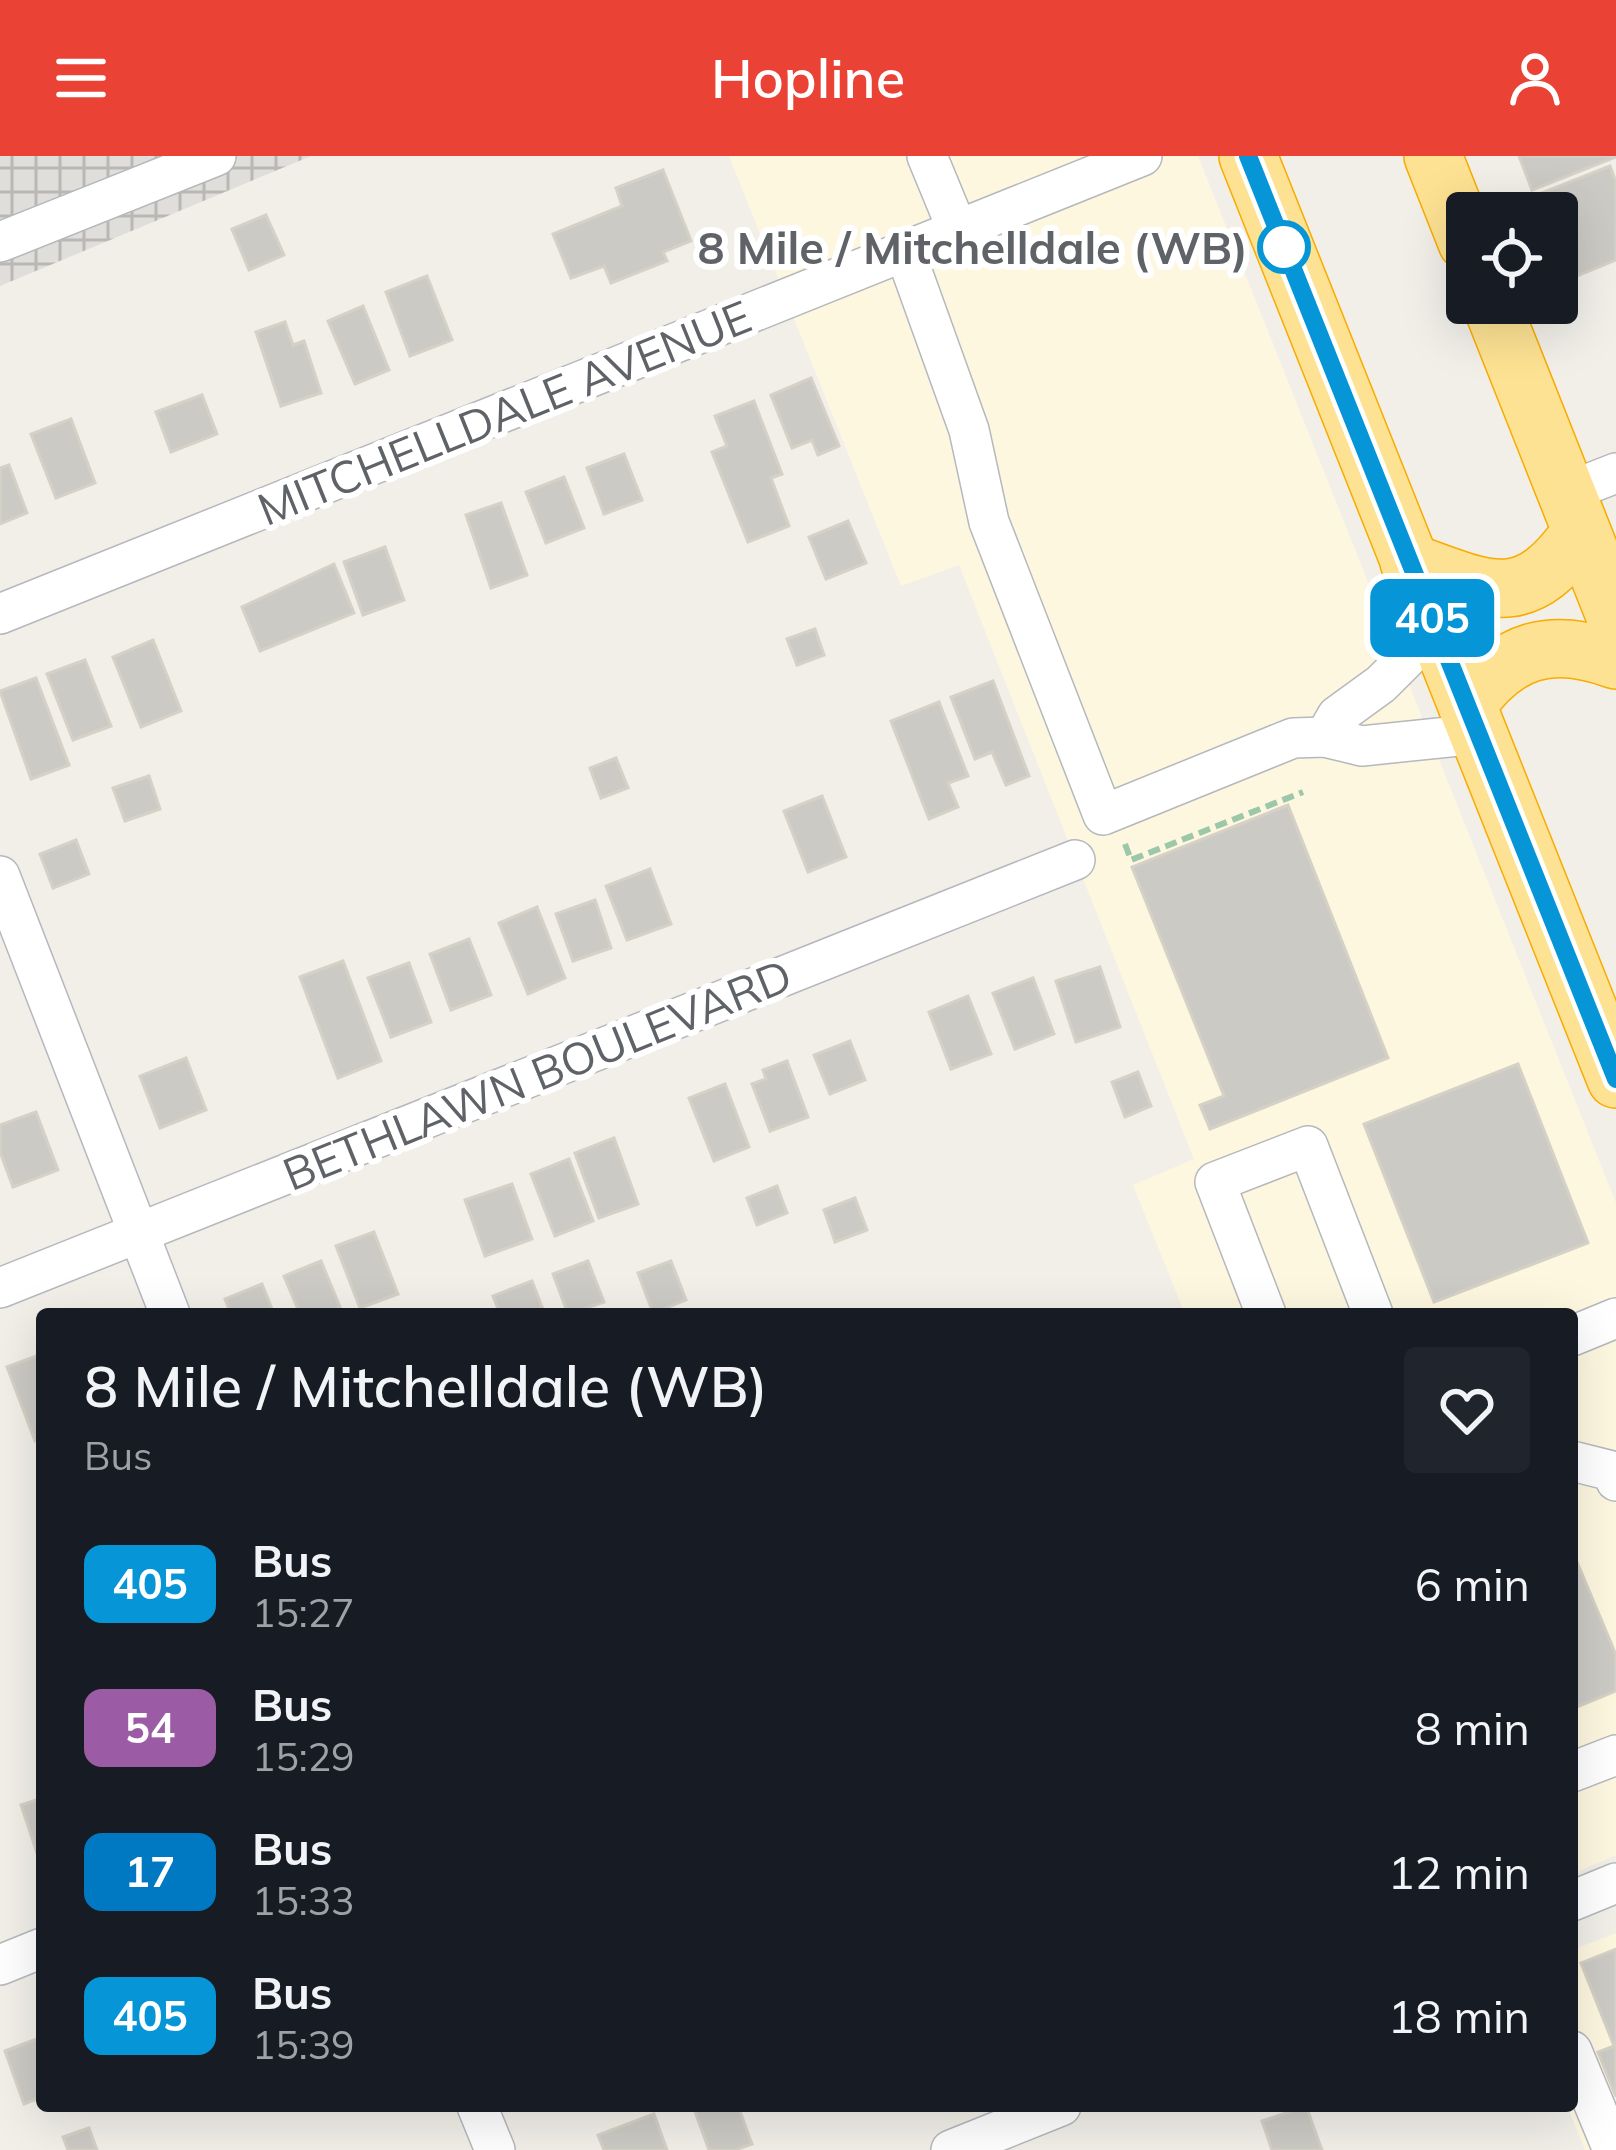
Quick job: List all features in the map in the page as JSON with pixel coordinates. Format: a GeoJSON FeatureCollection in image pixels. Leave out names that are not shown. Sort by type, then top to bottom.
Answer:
{"type":"FeatureCollection","features":[{"type":"Feature","properties":{"kind":"highway"},"geometry":{"type":"LineString","coordinates":[[1248,156],[1616,1079]]}},
{"type":"Feature","properties":{"kind":"highway"},"geometry":{"type":"LineString","coordinates":[[1433,156],[1447,192]]}},
{"type":"Feature","properties":{"kind":"highway"},"geometry":{"type":"LineString","coordinates":[[1501,324],[1587,499],[1616,618]]}},
{"type":"Feature","properties":{"kind":"highway"},"geometry":{"type":"LineString","coordinates":[[1409,562],[1467,583],[1510,590],[1531,583],[1549,570],[1587,499]]}},
{"type":"Feature","properties":{"kind":"highway"},"geometry":{"type":"LineString","coordinates":[[1472,720],[1485,680],[1509,660],[1536,650],[1565,649],[1616,660]]}},
{"type":"Feature","properties":{"kind":"street"},"geometry":{"type":"LineString","coordinates":[[0,242],[216,156]]}},
{"type":"Feature","properties":{"kind":"street"},"geometry":{"type":"LineString","coordinates":[[927,156],[958,231]]}},
{"type":"Feature","properties":{"kind":"street","name":"MITCHELLDALE AVENUE"},"geometry":{"type":"LineString","coordinates":[[0,614],[1142,156]]}},
{"type":"Feature","properties":{"kind":"street"},"geometry":{"type":"LineString","coordinates":[[905,252],[970,430],[988,522],[1103,815],[1293,738],[1324,737],[1362,746],[1472,720]]}},
{"type":"Feature","properties":{"kind":"street"},"geometry":{"type":"LineString","coordinates":[[1324,737],[1336,716],[1381,684],[1436,629]]}},
{"type":"Feature","properties":{"kind":"street","name":"BETHLAWN BOULEVARD"},"geometry":{"type":"LineString","coordinates":[[0,1288],[1075,860]]}},
{"type":"Feature","properties":{"kind":"street"},"geometry":{"type":"LineString","coordinates":[[0,876],[168,1308]]}},
{"type":"Feature","properties":{"kind":"street"},"geometry":{"type":"LineString","coordinates":[[1264,1308],[1215,1182],[1307,1146],[1370,1308]]}},
{"type":"Feature","properties":{"kind":"street"},"geometry":{"type":"LineString","coordinates":[[1578,1334],[1616,1318]]}},
{"type":"Feature","properties":{"kind":"street"},"geometry":{"type":"LineString","coordinates":[[1578,1463],[1612,1472],[1616,1480]]}},
{"type":"Feature","properties":{"kind":"street"},"geometry":{"type":"LineString","coordinates":[[1578,1770],[1616,1755]]}},
{"type":"Feature","properties":{"kind":"street"},"geometry":{"type":"LineString","coordinates":[[0,1965],[36,1950]]}},
{"type":"Feature","properties":{"kind":"street"},"geometry":{"type":"LineString","coordinates":[[1578,2066],[1612,2150]]}},
{"type":"Feature","properties":{"kind":"street"},"geometry":{"type":"LineString","coordinates":[[479,2112],[495,2150]]}},
{"type":"Feature","properties":{"kind":"street"},"geometry":{"type":"LineString","coordinates":[[951,2150],[1046,2112]]}},
{"type":"Feature","properties":{"kind":"path"},"geometry":{"type":"LineString","coordinates":[[1124,844],[1131,860],[1303,791]]}},
{"type":"Feature","properties":{"kind":"shaded area"},"geometry":{"type":"Polygon","coordinates":[[[0,156],[311,156],[0,286],[0,156]]]}},
{"type":"Feature","properties":{"kind":"shaded area"},"geometry":{"type":"Polygon","coordinates":[[[729,156],[1198,156],[1616,1203],[1616,1855],[1578,1871],[1578,1308],[1183,1308],[1133,1185],[1194,1159],[959,565],[901,586],[729,156]]]}},
{"type":"Feature","properties":{"kind":"shaded area"},"geometry":{"type":"Polygon","coordinates":[[[1616,1933],[1616,2150],[1585,2150],[1569,2112],[1578,2112],[1578,1948],[1616,1933]]]}},
{"type":"Feature","properties":{"kind":"building"},"geometry":{"type":"Polygon","coordinates":[[[1519,156],[1616,156],[1616,157],[1532,190],[1519,156]]]}},
{"type":"Feature","properties":{"kind":"building"},"geometry":{"type":"Polygon","coordinates":[[[1610,166],[1616,182],[1616,260],[1578,276],[1578,192],[1544,192],[1610,166]]]}},
{"type":"Feature","properties":{"kind":"building"},"geometry":{"type":"Polygon","coordinates":[[[663,170],[691,241],[663,252],[667,261],[611,283],[604,266],[571,278],[553,234],[622,206],[616,188],[663,170]]]}},
{"type":"Feature","properties":{"kind":"building"},"geometry":{"type":"Polygon","coordinates":[[[266,215],[284,255],[249,270],[232,229],[266,215]]]}},
{"type":"Feature","properties":{"kind":"building"},"geometry":{"type":"Polygon","coordinates":[[[427,276],[452,340],[410,356],[386,292],[427,276]]]}},
{"type":"Feature","properties":{"kind":"building"},"geometry":{"type":"Polygon","coordinates":[[[363,306],[389,370],[355,384],[328,321],[363,306]]]}},
{"type":"Feature","properties":{"kind":"building"},"geometry":{"type":"Polygon","coordinates":[[[285,322],[293,345],[304,341],[321,393],[281,406],[256,332],[285,322]]]}},
{"type":"Feature","properties":{"kind":"building"},"geometry":{"type":"Polygon","coordinates":[[[811,378],[839,446],[818,455],[812,440],[792,448],[771,395],[811,378]]]}},
{"type":"Feature","properties":{"kind":"building"},"geometry":{"type":"Polygon","coordinates":[[[202,395],[217,434],[171,452],[156,412],[202,395]]]}},
{"type":"Feature","properties":{"kind":"building"},"geometry":{"type":"Polygon","coordinates":[[[754,401],[782,474],[771,478],[789,526],[748,542],[712,452],[727,446],[715,416],[754,401]]]}},
{"type":"Feature","properties":{"kind":"building"},"geometry":{"type":"Polygon","coordinates":[[[71,419],[95,483],[56,498],[31,434],[71,419]]]}},
{"type":"Feature","properties":{"kind":"building"},"geometry":{"type":"Polygon","coordinates":[[[624,454],[642,500],[604,514],[587,468],[624,454]]]}},
{"type":"Feature","properties":{"kind":"building"},"geometry":{"type":"Polygon","coordinates":[[[9,465],[27,513],[0,524],[0,468],[9,465]]]}},
{"type":"Feature","properties":{"kind":"building"},"geometry":{"type":"Polygon","coordinates":[[[564,477],[584,528],[546,543],[526,492],[564,477]]]}},
{"type":"Feature","properties":{"kind":"building"},"geometry":{"type":"Polygon","coordinates":[[[501,503],[527,575],[491,588],[466,515],[501,503]]]}},
{"type":"Feature","properties":{"kind":"building"},"geometry":{"type":"Polygon","coordinates":[[[848,521],[866,563],[826,579],[809,537],[848,521]]]}},
{"type":"Feature","properties":{"kind":"building"},"geometry":{"type":"Polygon","coordinates":[[[385,547],[404,600],[363,615],[344,562],[385,547]]]}},
{"type":"Feature","properties":{"kind":"building"},"geometry":{"type":"Polygon","coordinates":[[[334,564],[354,613],[260,651],[242,607],[334,564]]]}},
{"type":"Feature","properties":{"kind":"building"},"geometry":{"type":"Polygon","coordinates":[[[815,629],[824,655],[797,665],[787,639],[815,629]]]}},
{"type":"Feature","properties":{"kind":"building"},"geometry":{"type":"Polygon","coordinates":[[[153,640],[181,711],[141,727],[113,657],[153,640]]]}},
{"type":"Feature","properties":{"kind":"building"},"geometry":{"type":"Polygon","coordinates":[[[85,660],[111,726],[73,740],[47,674],[85,660]]]}},
{"type":"Feature","properties":{"kind":"building"},"geometry":{"type":"Polygon","coordinates":[[[36,678],[69,765],[31,779],[0,691],[36,678]]]}},
{"type":"Feature","properties":{"kind":"building"},"geometry":{"type":"Polygon","coordinates":[[[993,681],[1029,776],[1006,785],[992,752],[975,759],[951,697],[993,681]]]}},
{"type":"Feature","properties":{"kind":"building"},"geometry":{"type":"Polygon","coordinates":[[[939,702],[968,776],[948,783],[958,807],[929,819],[891,721],[939,702]]]}},
{"type":"Feature","properties":{"kind":"building"},"geometry":{"type":"Polygon","coordinates":[[[616,758],[628,788],[601,798],[590,768],[616,758]]]}},
{"type":"Feature","properties":{"kind":"building"},"geometry":{"type":"Polygon","coordinates":[[[149,776],[160,809],[125,821],[113,788],[149,776]]]}},
{"type":"Feature","properties":{"kind":"building"},"geometry":{"type":"Polygon","coordinates":[[[822,796],[846,857],[808,872],[784,811],[822,796]]]}},
{"type":"Feature","properties":{"kind":"building"},"geometry":{"type":"Polygon","coordinates":[[[1288,805],[1388,1058],[1210,1129],[1200,1105],[1224,1096],[1132,867],[1288,805]]]}},
{"type":"Feature","properties":{"kind":"building"},"geometry":{"type":"Polygon","coordinates":[[[76,840],[89,874],[53,888],[40,854],[76,840]]]}},
{"type":"Feature","properties":{"kind":"building"},"geometry":{"type":"Polygon","coordinates":[[[650,869],[671,924],[627,940],[606,886],[650,869]]]}},
{"type":"Feature","properties":{"kind":"building"},"geometry":{"type":"Polygon","coordinates":[[[595,900],[611,948],[573,961],[556,914],[595,900]]]}},
{"type":"Feature","properties":{"kind":"building"},"geometry":{"type":"Polygon","coordinates":[[[537,907],[565,978],[528,994],[499,923],[537,907]]]}},
{"type":"Feature","properties":{"kind":"building"},"geometry":{"type":"Polygon","coordinates":[[[469,939],[491,995],[451,1010],[430,954],[469,939]]]}},
{"type":"Feature","properties":{"kind":"building"},"geometry":{"type":"Polygon","coordinates":[[[343,961],[381,1061],[338,1078],[300,977],[343,961]]]}},
{"type":"Feature","properties":{"kind":"building"},"geometry":{"type":"Polygon","coordinates":[[[409,963],[431,1022],[391,1037],[368,978],[409,963]]]}},
{"type":"Feature","properties":{"kind":"building"},"geometry":{"type":"Polygon","coordinates":[[[1100,967],[1120,1027],[1076,1042],[1056,981],[1100,967]]]}},
{"type":"Feature","properties":{"kind":"building"},"geometry":{"type":"Polygon","coordinates":[[[1033,978],[1054,1034],[1015,1049],[993,993],[1033,978]]]}},
{"type":"Feature","properties":{"kind":"building"},"geometry":{"type":"Polygon","coordinates":[[[968,996],[991,1054],[951,1069],[929,1012],[968,996]]]}},
{"type":"Feature","properties":{"kind":"building"},"geometry":{"type":"Polygon","coordinates":[[[850,1041],[865,1080],[830,1094],[814,1055],[850,1041]]]}},
{"type":"Feature","properties":{"kind":"building"},"geometry":{"type":"Polygon","coordinates":[[[186,1058],[206,1110],[160,1128],[140,1076],[186,1058]]]}},
{"type":"Feature","properties":{"kind":"building"},"geometry":{"type":"Polygon","coordinates":[[[787,1061],[808,1117],[770,1131],[752,1084],[766,1079],[763,1070],[787,1061]]]}},
{"type":"Feature","properties":{"kind":"building"},"geometry":{"type":"Polygon","coordinates":[[[1518,1064],[1588,1243],[1434,1302],[1364,1124],[1518,1064]]]}},
{"type":"Feature","properties":{"kind":"building"},"geometry":{"type":"Polygon","coordinates":[[[1138,1072],[1151,1106],[1125,1117],[1112,1082],[1138,1072]]]}},
{"type":"Feature","properties":{"kind":"building"},"geometry":{"type":"Polygon","coordinates":[[[725,1084],[749,1147],[714,1161],[689,1098],[725,1084]]]}},
{"type":"Feature","properties":{"kind":"building"},"geometry":{"type":"Polygon","coordinates":[[[36,1112],[58,1170],[13,1187],[0,1152],[0,1125],[36,1112]]]}},
{"type":"Feature","properties":{"kind":"building"},"geometry":{"type":"Polygon","coordinates":[[[614,1138],[638,1204],[599,1218],[575,1153],[614,1138]]]}},
{"type":"Feature","properties":{"kind":"building"},"geometry":{"type":"Polygon","coordinates":[[[569,1159],[593,1221],[555,1236],[531,1174],[569,1159]]]}},
{"type":"Feature","properties":{"kind":"building"},"geometry":{"type":"Polygon","coordinates":[[[512,1184],[532,1239],[485,1256],[465,1200],[512,1184]]]}},
{"type":"Feature","properties":{"kind":"building"},"geometry":{"type":"Polygon","coordinates":[[[777,1186],[787,1213],[757,1225],[747,1198],[777,1186]]]}},
{"type":"Feature","properties":{"kind":"building"},"geometry":{"type":"Polygon","coordinates":[[[855,1198],[867,1230],[835,1242],[824,1210],[855,1198]]]}},
{"type":"Feature","properties":{"kind":"building"},"geometry":{"type":"Polygon","coordinates":[[[374,1232],[398,1294],[360,1308],[336,1246],[374,1232]]]}},
{"type":"Feature","properties":{"kind":"building"},"geometry":{"type":"Polygon","coordinates":[[[321,1261],[340,1307],[297,1308],[284,1276],[321,1261]]]}},
{"type":"Feature","properties":{"kind":"building"},"geometry":{"type":"Polygon","coordinates":[[[588,1261],[604,1302],[566,1308],[553,1274],[588,1261]]]}},
{"type":"Feature","properties":{"kind":"building"},"geometry":{"type":"Polygon","coordinates":[[[671,1261],[686,1300],[651,1308],[638,1273],[671,1261]]]}},
{"type":"Feature","properties":{"kind":"building"},"geometry":{"type":"Polygon","coordinates":[[[532,1281],[542,1308],[498,1308],[493,1296],[532,1281]]]}},
{"type":"Feature","properties":{"kind":"building"},"geometry":{"type":"Polygon","coordinates":[[[262,1284],[272,1308],[229,1308],[225,1299],[262,1284]]]}},
{"type":"Feature","properties":{"kind":"building"},"geometry":{"type":"Polygon","coordinates":[[[36,1356],[36,1441],[35,1441],[7,1367],[36,1356]]]}},
{"type":"Feature","properties":{"kind":"building"},"geometry":{"type":"Polygon","coordinates":[[[1578,1564],[1616,1655],[1616,1691],[1578,1707],[1578,1564]]]}},
{"type":"Feature","properties":{"kind":"building"},"geometry":{"type":"Polygon","coordinates":[[[36,1800],[36,1850],[21,1805],[36,1800]]]}},
{"type":"Feature","properties":{"kind":"building"},"geometry":{"type":"Polygon","coordinates":[[[1616,1949],[1616,2097],[1598,2052],[1614,2046],[1581,1963],[1616,1949]]]}},
{"type":"Feature","properties":{"kind":"building"},"geometry":{"type":"Polygon","coordinates":[[[36,2039],[36,2099],[24,2104],[5,2051],[36,2039]]]}},
{"type":"Feature","properties":{"kind":"building"},"geometry":{"type":"Polygon","coordinates":[[[695,2112],[740,2112],[752,2144],[709,2150],[695,2112]]]}},
{"type":"Feature","properties":{"kind":"building"},"geometry":{"type":"Polygon","coordinates":[[[1288,2112],[1308,2112],[1322,2150],[1272,2150],[1262,2121],[1288,2112]]]}},
{"type":"Feature","properties":{"kind":"building"},"geometry":{"type":"Polygon","coordinates":[[[654,2114],[667,2150],[604,2150],[598,2135],[654,2114]]]}},
{"type":"Feature","properties":{"kind":"building"},"geometry":{"type":"Polygon","coordinates":[[[89,2128],[97,2150],[68,2150],[63,2137],[89,2128]]]}},
{"type":"Feature","properties":{"kind":"bus line","name":"405"},"geometry":{"type":"LineString","coordinates":[[1248,156],[1616,1079]]}},
{"type":"Feature","properties":{"kind":"place","name":"8 Mile / Mitchelldale (WB)"},"geometry":{"type":"Point","coordinates":[1284,247]}}]}
